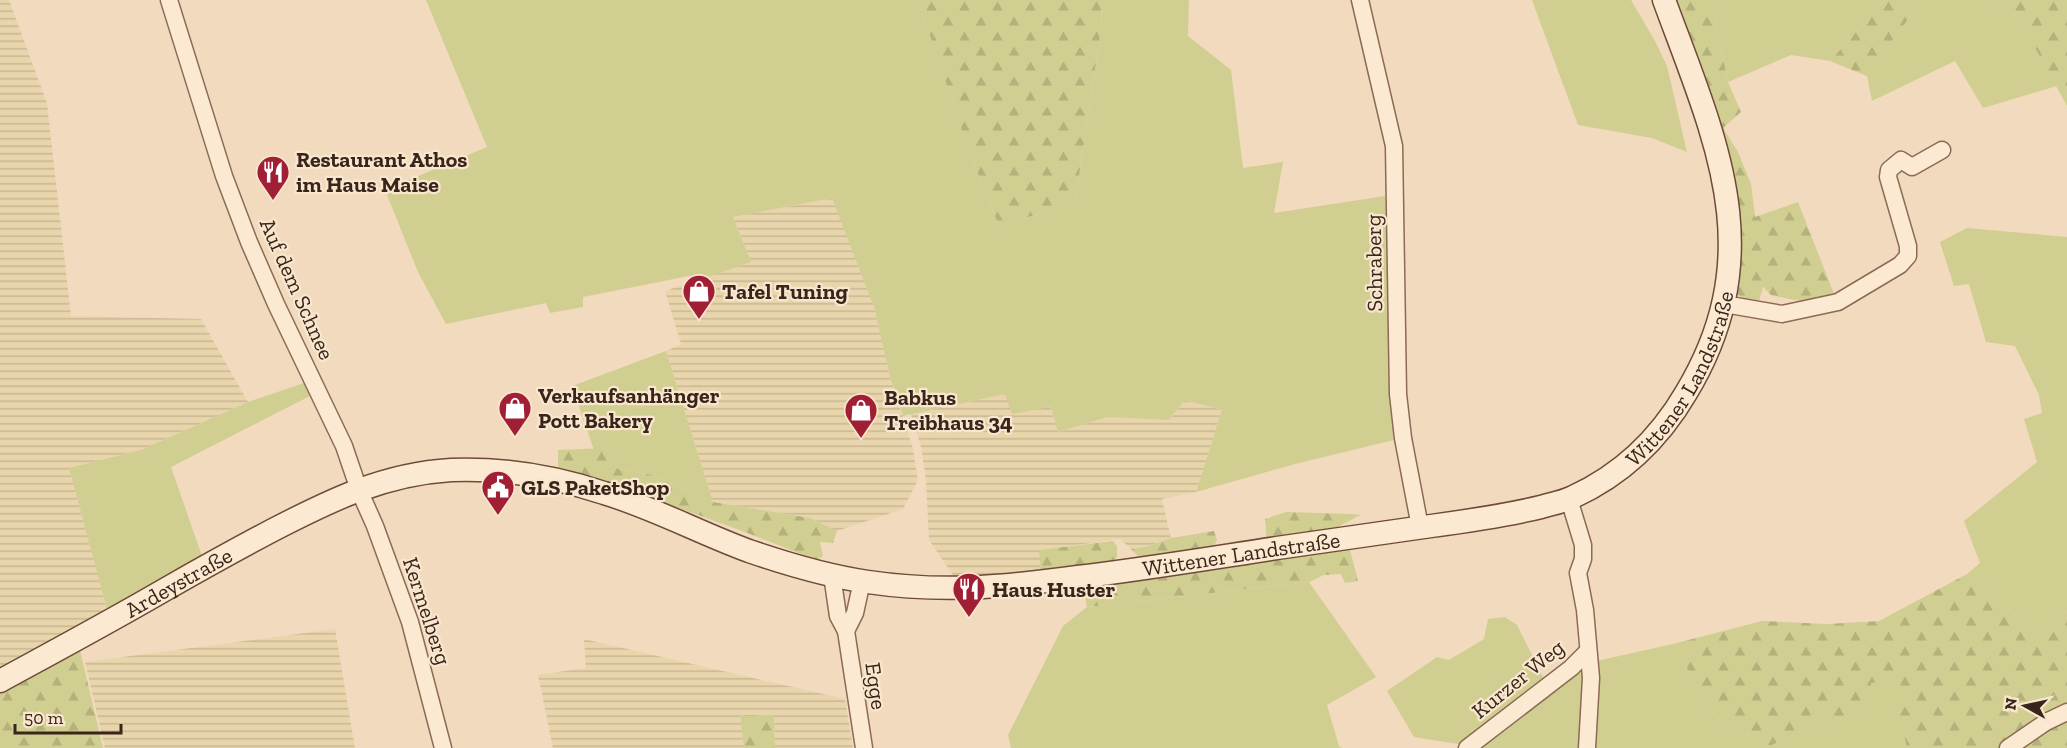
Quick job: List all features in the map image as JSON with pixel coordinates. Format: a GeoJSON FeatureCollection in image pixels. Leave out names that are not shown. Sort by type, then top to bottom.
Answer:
{"type":"FeatureCollection","features":[{"type":"Feature","properties":{"kind":"main road","name":"Wittener Landstraße"},"geometry":{"type":"LineString","coordinates":[[359,490],[401,475],[453,470],[517,474],[572,483],[611,495],[749,550],[832,575],[862,581],[951,589],[1008,586],[1124,571],[1502,517],[1569,499],[1602,481],[1646,447],[1680,403],[1707,352],[1724,304],[1729,268],[1730,224],[1722,168],[1710,124],[1664,0]]}},
{"type":"Feature","properties":{"kind":"main road","name":"Ardeystraße"},"geometry":{"type":"LineString","coordinates":[[0,681],[237,549],[330,500],[359,490]]}},
{"type":"Feature","properties":{"kind":"street","name":"Auf dem Schnee"},"geometry":{"type":"LineString","coordinates":[[169,0],[224,176],[249,242],[344,446],[359,490]]}},
{"type":"Feature","properties":{"kind":"street","name":"Schraberg"},"geometry":{"type":"LineString","coordinates":[[1360,0],[1395,146],[1398,394],[1403,438],[1420,527]]}},
{"type":"Feature","properties":{"kind":"street"},"geometry":{"type":"LineString","coordinates":[[1724,304],[1782,314],[1792,313],[1838,302],[1900,265],[1908,256],[1908,246],[1888,177],[1889,170],[1901,160],[1912,166],[1942,150]]}},
{"type":"Feature","properties":{"kind":"street","name":"Kermelberg"},"geometry":{"type":"LineString","coordinates":[[359,490],[375,526],[410,622],[443,748]]}},
{"type":"Feature","properties":{"kind":"street","name":"Kurzer Weg"},"geometry":{"type":"LineString","coordinates":[[1467,748],[1571,668],[1588,651],[1578,573],[1583,559],[1583,545],[1569,499]]}},
{"type":"Feature","properties":{"kind":"street","name":"Egge"},"geometry":{"type":"LineString","coordinates":[[832,575],[838,616],[846,631],[864,748]]}},
{"type":"Feature","properties":{"kind":"street"},"geometry":{"type":"LineString","coordinates":[[846,631],[855,613],[862,581]]}},
{"type":"Feature","properties":{"kind":"street"},"geometry":{"type":"LineString","coordinates":[[1587,748],[1591,678],[1588,651]]}},
{"type":"Feature","properties":{"kind":"street"},"geometry":{"type":"LineString","coordinates":[[2008,748],[2046,722],[2067,712]]}},
{"type":"Feature","properties":{"kind":"shaded area"},"geometry":{"type":"Polygon","coordinates":[[[0,0],[9,0],[47,103],[71,316],[201,319],[248,402],[141,450],[69,468],[108,613],[0,670],[0,0]]]}},
{"type":"Feature","properties":{"kind":"shaded area"},"geometry":{"type":"Polygon","coordinates":[[[833,198],[874,307],[890,377],[913,449],[918,480],[903,509],[837,531],[810,518],[713,502],[666,351],[681,344],[665,291],[751,262],[733,217],[833,198]]]}},
{"type":"Feature","properties":{"kind":"shaded area"},"geometry":{"type":"Polygon","coordinates":[[[1005,394],[1051,407],[1058,432],[1108,417],[1169,420],[1185,400],[1222,410],[1196,492],[1162,499],[1171,538],[1149,546],[1131,549],[1120,539],[1040,550],[1041,572],[957,581],[929,540],[926,480],[921,447],[911,414],[1005,394]]]}},
{"type":"Feature","properties":{"kind":"shaded area"},"geometry":{"type":"Polygon","coordinates":[[[335,629],[355,748],[105,748],[85,662],[335,629]]]}},
{"type":"Feature","properties":{"kind":"shaded area"},"geometry":{"type":"Polygon","coordinates":[[[584,639],[845,699],[853,748],[775,748],[774,715],[740,715],[744,748],[553,748],[538,675],[586,668],[584,639]]]}},
{"type":"Feature","properties":{"kind":"green space"},"geometry":{"type":"Polygon","coordinates":[[[426,0],[918,0],[969,151],[999,226],[1075,203],[1101,29],[1102,0],[1189,0],[1188,36],[1231,70],[1243,168],[1283,162],[1274,213],[1385,196],[1398,439],[1295,464],[1196,492],[1222,410],[1185,400],[1169,420],[1108,417],[1058,432],[1051,407],[1012,414],[1005,394],[903,416],[890,377],[874,307],[832,198],[733,217],[751,262],[708,277],[689,276],[583,297],[583,307],[550,313],[546,303],[446,324],[418,272],[385,190],[487,147],[426,0]]]}},
{"type":"Feature","properties":{"kind":"green space"},"geometry":{"type":"Polygon","coordinates":[[[918,0],[1102,0],[1101,29],[1075,203],[999,226],[969,151],[918,0]]]}},
{"type":"Feature","properties":{"kind":"green space"},"geometry":{"type":"Polygon","coordinates":[[[1532,0],[1631,0],[1667,66],[1687,152],[1652,138],[1578,125],[1532,0]]]}},
{"type":"Feature","properties":{"kind":"green space"},"geometry":{"type":"Polygon","coordinates":[[[1675,0],[1711,0],[1728,82],[1741,112],[1723,128],[1738,152],[1751,184],[1755,217],[1798,202],[1836,299],[1814,304],[1771,295],[1763,287],[1758,304],[1745,301],[1735,292],[1675,0]]]}},
{"type":"Feature","properties":{"kind":"green space"},"geometry":{"type":"Polygon","coordinates":[[[1711,0],[1885,0],[1830,61],[1791,55],[1728,82],[1711,0]]]}},
{"type":"Feature","properties":{"kind":"green space"},"geometry":{"type":"Polygon","coordinates":[[[1885,0],[1922,0],[1867,76],[1830,61],[1885,0]]]}},
{"type":"Feature","properties":{"kind":"green space"},"geometry":{"type":"Polygon","coordinates":[[[1922,0],[1989,0],[2019,18],[2057,86],[1983,108],[1955,61],[1872,101],[1867,76],[1922,0]]]}},
{"type":"Feature","properties":{"kind":"green space"},"geometry":{"type":"Polygon","coordinates":[[[1989,0],[2067,0],[2067,106],[2019,18],[1989,0]]]}},
{"type":"Feature","properties":{"kind":"green space"},"geometry":{"type":"Polygon","coordinates":[[[1967,228],[2067,237],[2067,612],[2035,631],[1967,574],[1980,563],[1964,521],[2037,462],[2024,419],[2042,413],[2039,395],[2015,346],[1986,342],[1969,284],[1954,286],[1940,242],[1967,228]]]}},
{"type":"Feature","properties":{"kind":"green space"},"geometry":{"type":"Polygon","coordinates":[[[666,351],[713,502],[652,475],[618,469],[606,448],[594,450],[572,386],[666,351]]]}},
{"type":"Feature","properties":{"kind":"green space"},"geometry":{"type":"Polygon","coordinates":[[[304,383],[310,396],[171,467],[203,559],[108,613],[69,468],[141,450],[248,402],[304,383]]]}},
{"type":"Feature","properties":{"kind":"green space"},"geometry":{"type":"Polygon","coordinates":[[[606,448],[618,469],[652,475],[713,502],[810,518],[837,531],[833,543],[820,542],[823,556],[816,560],[688,512],[558,470],[558,450],[606,448]]]}},
{"type":"Feature","properties":{"kind":"green space"},"geometry":{"type":"Polygon","coordinates":[[[1286,512],[1360,515],[1323,535],[1267,542],[1265,519],[1286,512]]]}},
{"type":"Feature","properties":{"kind":"green space"},"geometry":{"type":"Polygon","coordinates":[[[1214,531],[1217,540],[1212,550],[1144,562],[1131,549],[1149,546],[1171,538],[1214,531]]]}},
{"type":"Feature","properties":{"kind":"green space"},"geometry":{"type":"Polygon","coordinates":[[[1113,541],[1117,546],[1117,557],[1110,564],[1041,572],[1039,550],[1113,541]]]}},
{"type":"Feature","properties":{"kind":"green space"},"geometry":{"type":"Polygon","coordinates":[[[1349,546],[1358,581],[1345,583],[1341,574],[1324,575],[1309,582],[1087,607],[1083,586],[1349,546]]]}},
{"type":"Feature","properties":{"kind":"green space"},"geometry":{"type":"Polygon","coordinates":[[[1967,574],[2035,631],[2067,612],[2067,748],[1907,748],[1892,680],[1871,683],[1871,697],[1862,714],[1822,721],[1770,746],[1716,718],[1673,644],[1762,621],[1827,624],[1879,621],[1967,574]]]}},
{"type":"Feature","properties":{"kind":"green space"},"geometry":{"type":"Polygon","coordinates":[[[1309,582],[1376,677],[1327,705],[1339,746],[1342,748],[1011,748],[1008,735],[1063,626],[1087,607],[1309,582]]]}},
{"type":"Feature","properties":{"kind":"green space"},"geometry":{"type":"Polygon","coordinates":[[[1505,617],[1517,625],[1545,681],[1464,745],[1414,737],[1387,691],[1437,657],[1449,660],[1484,639],[1488,619],[1505,617]]]}},
{"type":"Feature","properties":{"kind":"green space"},"geometry":{"type":"Polygon","coordinates":[[[1673,644],[1716,718],[1770,746],[1822,721],[1862,714],[1871,682],[1893,680],[1907,748],[1591,748],[1592,662],[1673,644]]]}},
{"type":"Feature","properties":{"kind":"green space"},"geometry":{"type":"Polygon","coordinates":[[[80,650],[103,748],[0,748],[0,692],[80,650]]]}},
{"type":"Feature","properties":{"kind":"green space"},"geometry":{"type":"Polygon","coordinates":[[[1586,660],[1582,748],[1475,748],[1586,660]]]}},
{"type":"Feature","properties":{"kind":"green space"},"geometry":{"type":"Polygon","coordinates":[[[740,715],[774,715],[775,748],[744,748],[740,715]]]}},
{"type":"Feature","properties":{"kind":"place","name":"Restaurant Athos im Haus Maise"},"geometry":{"type":"Point","coordinates":[273,201]}},
{"type":"Feature","properties":{"kind":"place","name":"Tafel Tuning"},"geometry":{"type":"Point","coordinates":[699,320]}},
{"type":"Feature","properties":{"kind":"place","name":"Verkaufsanhänger Pott Bakery"},"geometry":{"type":"Point","coordinates":[515,437]}},
{"type":"Feature","properties":{"kind":"place","name":"Babkus Treibhaus 34"},"geometry":{"type":"Point","coordinates":[861,439]}},
{"type":"Feature","properties":{"kind":"place","name":"GLS PaketShop"},"geometry":{"type":"Point","coordinates":[498,516]}},
{"type":"Feature","properties":{"kind":"place","name":"Haus Huster"},"geometry":{"type":"Point","coordinates":[969,618]}}]}
